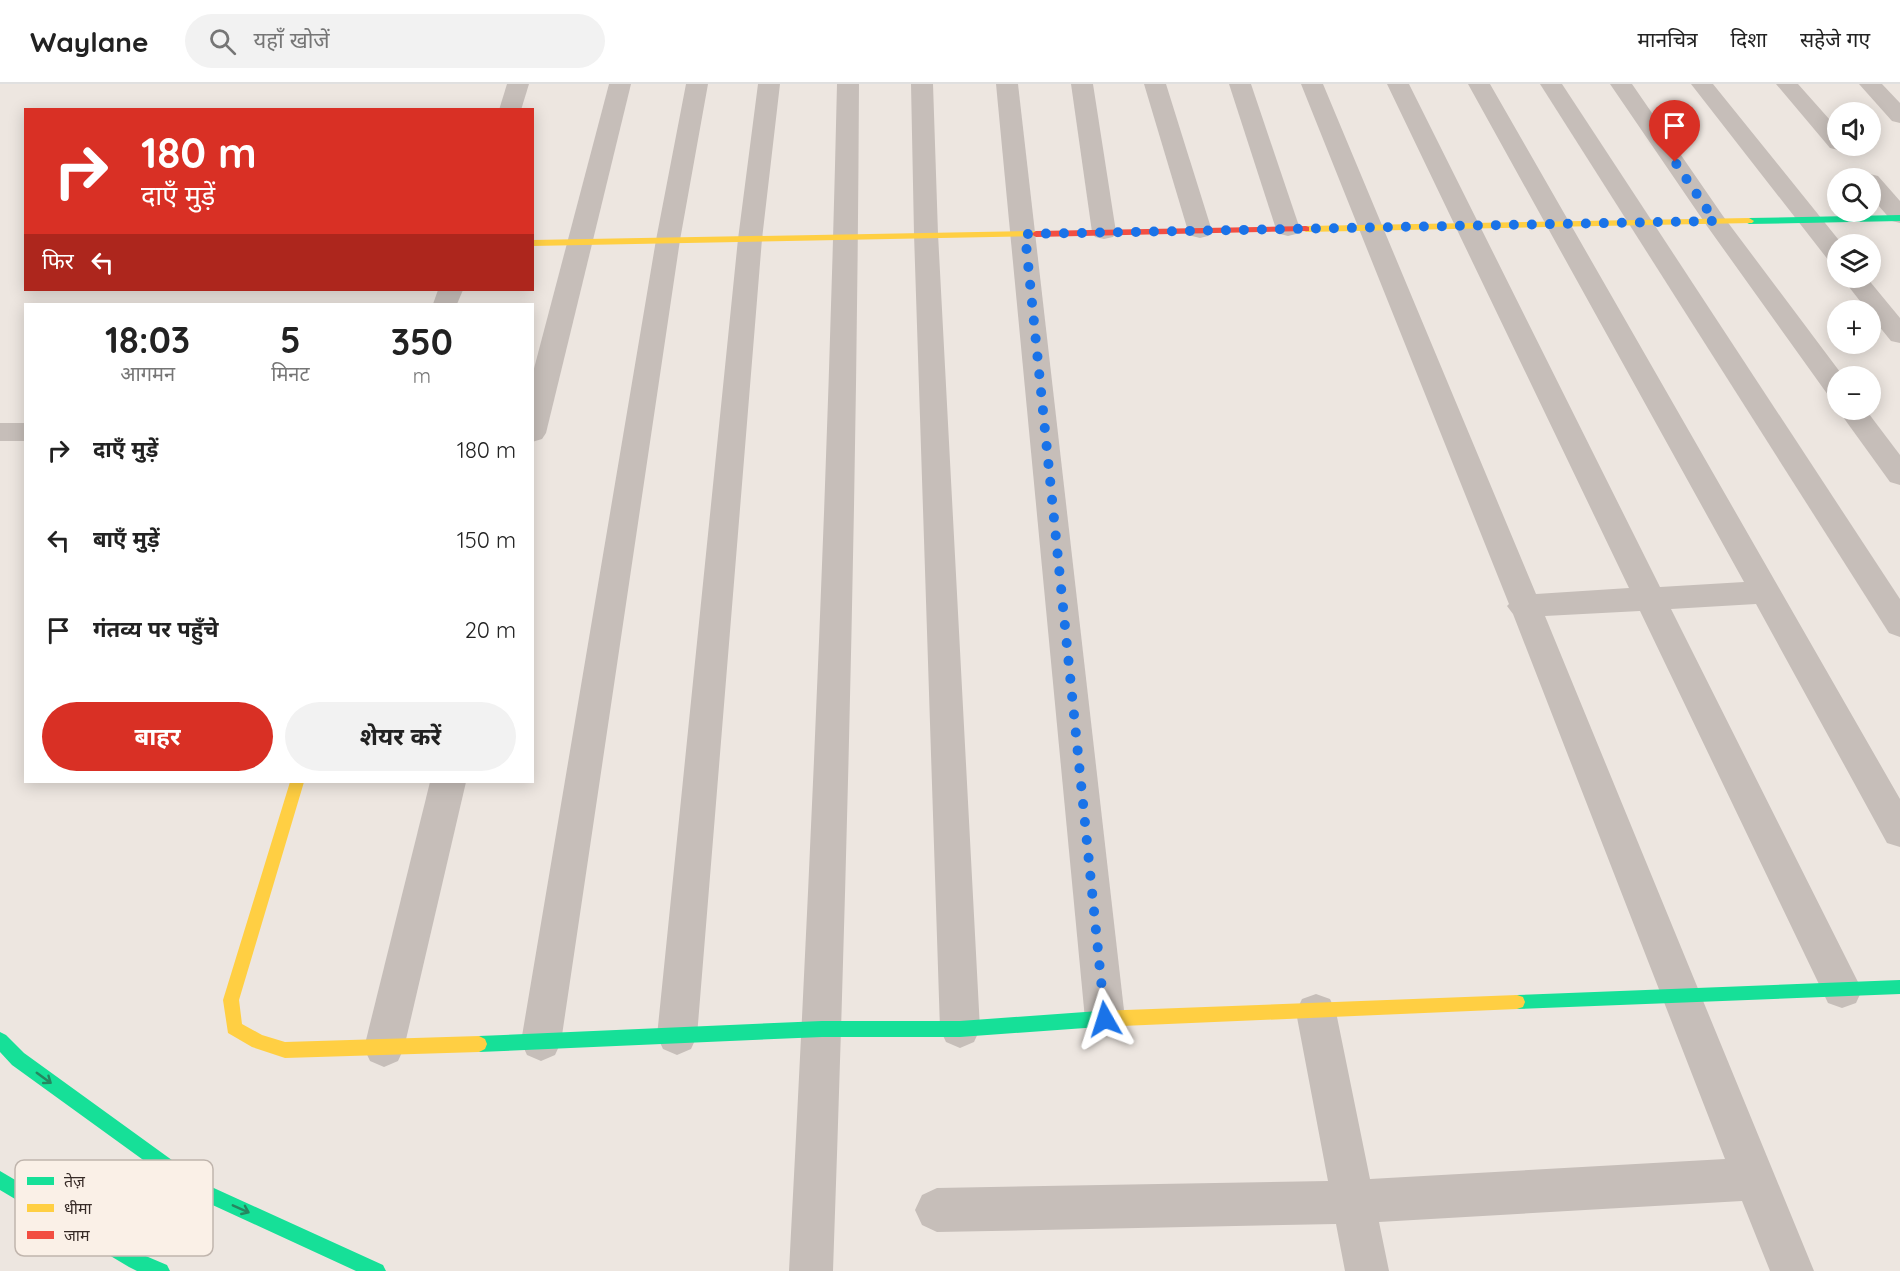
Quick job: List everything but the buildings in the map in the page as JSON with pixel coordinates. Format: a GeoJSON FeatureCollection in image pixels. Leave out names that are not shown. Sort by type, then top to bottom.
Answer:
{"type":"FeatureCollection","features":[{"type":"Feature","properties":{"kind":"street"},"geometry":{"type":"LineString","coordinates":[[511,108],[518,84]]}},
{"type":"Feature","properties":{"kind":"street"},"geometry":{"type":"LineString","coordinates":[[534,425],[620,84]]}},
{"type":"Feature","properties":{"kind":"street"},"geometry":{"type":"LineString","coordinates":[[541,1042],[668,240],[697,84]]}},
{"type":"Feature","properties":{"kind":"street"},"geometry":{"type":"LineString","coordinates":[[676,1036],[750,238],[769,84]]}},
{"type":"Feature","properties":{"kind":"street"},"geometry":{"type":"LineString","coordinates":[[811,1271],[822,1029],[846,237],[848,84]]}},
{"type":"Feature","properties":{"kind":"street"},"geometry":{"type":"LineString","coordinates":[[922,84],[926,234],[960,1029]]}},
{"type":"Feature","properties":{"kind":"street"},"geometry":{"type":"LineString","coordinates":[[1008,84],[1105,1019]]}},
{"type":"Feature","properties":{"kind":"street"},"geometry":{"type":"LineString","coordinates":[[1082,84],[1104,232]]}},
{"type":"Feature","properties":{"kind":"street"},"geometry":{"type":"LineString","coordinates":[[1155,84],[1200,231]]}},
{"type":"Feature","properties":{"kind":"street"},"geometry":{"type":"LineString","coordinates":[[1240,84],[1288,229]]}},
{"type":"Feature","properties":{"kind":"street"},"geometry":{"type":"LineString","coordinates":[[1312,84],[1372,227],[1679,996],[1792,1271]]}},
{"type":"Feature","properties":{"kind":"street"},"geometry":{"type":"LineString","coordinates":[[1398,84],[1842,990]]}},
{"type":"Feature","properties":{"kind":"street"},"geometry":{"type":"LineString","coordinates":[[1479,84],[1560,224],[1900,832]]}},
{"type":"Feature","properties":{"kind":"street"},"geometry":{"type":"LineString","coordinates":[[1551,84],[1900,625]]}},
{"type":"Feature","properties":{"kind":"street"},"geometry":{"type":"LineString","coordinates":[[1621,84],[1715,221],[1827,374]]}},
{"type":"Feature","properties":{"kind":"street"},"geometry":{"type":"LineString","coordinates":[[1702,84],[1827,242]]}},
{"type":"Feature","properties":{"kind":"street"},"geometry":{"type":"LineString","coordinates":[[1787,84],[1827,130]]}},
{"type":"Feature","properties":{"kind":"street"},"geometry":{"type":"LineString","coordinates":[[1870,84],[1900,116]]}},
{"type":"Feature","properties":{"kind":"street"},"geometry":{"type":"LineString","coordinates":[[1849,156],[1859,168]]}},
{"type":"Feature","properties":{"kind":"street"},"geometry":{"type":"LineString","coordinates":[[1881,194],[1900,217]]}},
{"type":"Feature","properties":{"kind":"street"},"geometry":{"type":"LineString","coordinates":[[534,243],[1900,217]]}},
{"type":"Feature","properties":{"kind":"street"},"geometry":{"type":"LineString","coordinates":[[1862,288],[1900,335]]}},
{"type":"Feature","properties":{"kind":"street"},"geometry":{"type":"LineString","coordinates":[[1859,420],[1900,475]]}},
{"type":"Feature","properties":{"kind":"street"},"geometry":{"type":"LineString","coordinates":[[0,432],[24,432]]}},
{"type":"Feature","properties":{"kind":"street"},"geometry":{"type":"LineString","coordinates":[[1523,606],[1766,592]]}},
{"type":"Feature","properties":{"kind":"street"},"geometry":{"type":"LineString","coordinates":[[297,783],[231,1000],[234,1028],[258,1042],[285,1050],[541,1042],[822,1029],[960,1029],[1105,1019],[1900,987]]}},
{"type":"Feature","properties":{"kind":"street"},"geometry":{"type":"LineString","coordinates":[[384,1048],[448,783]]}},
{"type":"Feature","properties":{"kind":"street"},"geometry":{"type":"LineString","coordinates":[[1316,1012],[1367,1271]]}},
{"type":"Feature","properties":{"kind":"street"},"geometry":{"type":"LineString","coordinates":[[0,1040],[18,1059],[158,1160]]}},
{"type":"Feature","properties":{"kind":"street"},"geometry":{"type":"LineString","coordinates":[[937,1210],[1352,1202],[1754,1179]]}},
{"type":"Feature","properties":{"kind":"street"},"geometry":{"type":"LineString","coordinates":[[0,1180],[15,1189]]}},
{"type":"Feature","properties":{"kind":"street"},"geometry":{"type":"LineString","coordinates":[[213,1196],[377,1271]]}},
{"type":"Feature","properties":{"kind":"street"},"geometry":{"type":"LineString","coordinates":[[127,1256],[161,1271]]}},
{"type":"Feature","properties":{"kind":"traffic: fast"},"geometry":{"type":"LineString","coordinates":[[1749,221],[1900,218]]}},
{"type":"Feature","properties":{"kind":"traffic: fast"},"geometry":{"type":"LineString","coordinates":[[1517,1002],[1900,987]]}},
{"type":"Feature","properties":{"kind":"traffic: fast"},"geometry":{"type":"LineString","coordinates":[[479,1044],[822,1029],[960,1029],[1099,1019]]}},
{"type":"Feature","properties":{"kind":"traffic: fast"},"geometry":{"type":"LineString","coordinates":[[0,1040],[18,1059],[158,1160]]}},
{"type":"Feature","properties":{"kind":"traffic: fast"},"geometry":{"type":"LineString","coordinates":[[0,1180],[15,1189]]}},
{"type":"Feature","properties":{"kind":"traffic: fast"},"geometry":{"type":"LineString","coordinates":[[213,1196],[377,1271]]}},
{"type":"Feature","properties":{"kind":"traffic: fast"},"geometry":{"type":"LineString","coordinates":[[127,1256],[161,1271]]}},
{"type":"Feature","properties":{"kind":"traffic: slow"},"geometry":{"type":"LineString","coordinates":[[1306,229],[1749,221]]}},
{"type":"Feature","properties":{"kind":"traffic: slow"},"geometry":{"type":"LineString","coordinates":[[534,243],[1036,234]]}},
{"type":"Feature","properties":{"kind":"traffic: slow"},"geometry":{"type":"LineString","coordinates":[[297,783],[231,1000],[234,1028],[258,1042],[285,1050],[479,1044]]}},
{"type":"Feature","properties":{"kind":"traffic: slow"},"geometry":{"type":"LineString","coordinates":[[1099,1019],[1517,1002]]}},
{"type":"Feature","properties":{"kind":"traffic: jam"},"geometry":{"type":"LineString","coordinates":[[1036,234],[1306,229]]}},
{"type":"Feature","properties":{"kind":"route"},"geometry":{"type":"LineString","coordinates":[[1105,1019],[1025,234],[1715,221],[1675,162]]}}]}
